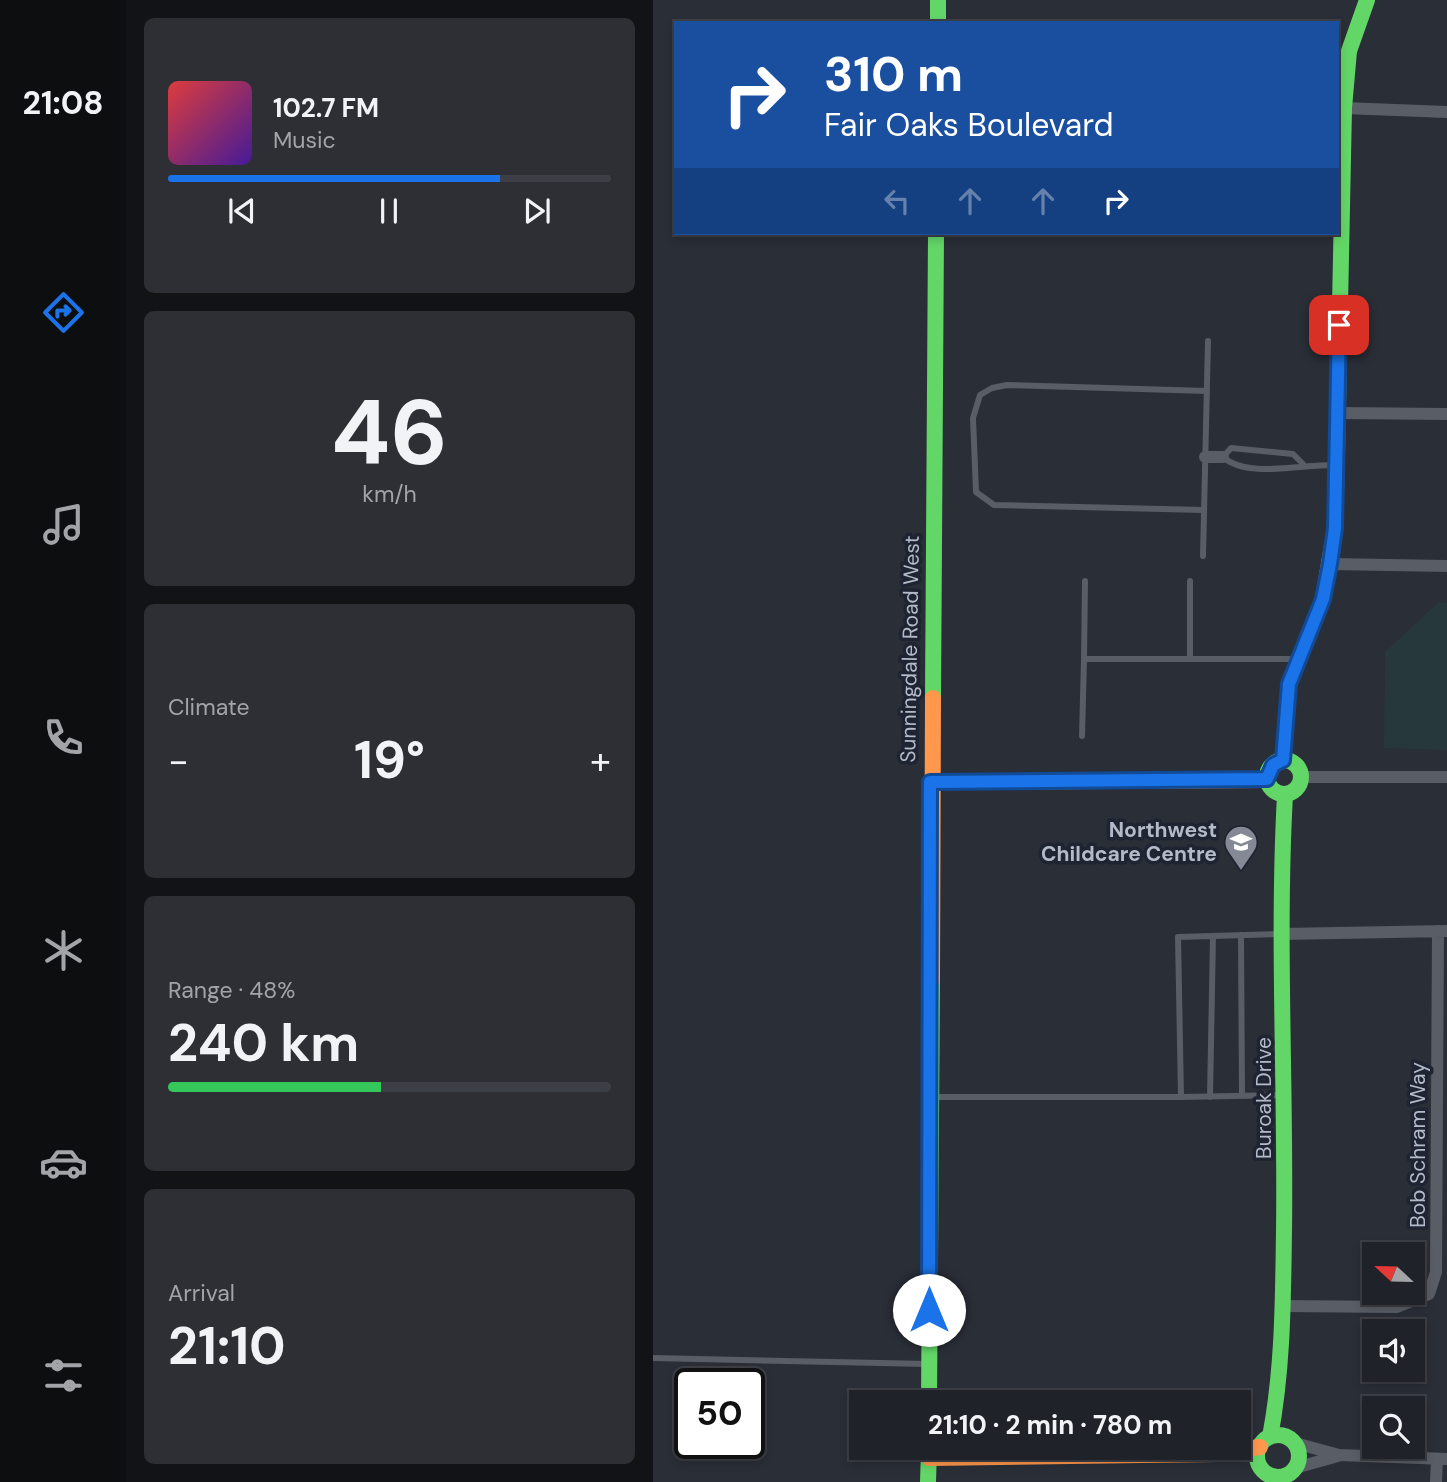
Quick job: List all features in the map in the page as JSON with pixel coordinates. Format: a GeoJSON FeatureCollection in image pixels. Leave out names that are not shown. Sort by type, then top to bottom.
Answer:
{"type":"FeatureCollection","features":[{"type":"Feature","properties":{"kind":"street"},"geometry":{"type":"LineString","coordinates":[[938,0],[938,21]]}},
{"type":"Feature","properties":{"kind":"street"},"geometry":{"type":"LineString","coordinates":[[1283,760],[1286,702],[1297,659],[1323,599],[1330,564],[1337,465],[1344,108],[1349,51],[1367,0]]}},
{"type":"Feature","properties":{"kind":"street"},"geometry":{"type":"LineString","coordinates":[[1344,108],[1447,112]]}},
{"type":"Feature","properties":{"kind":"street","name":"Sunningdale Road West"},"geometry":{"type":"LineString","coordinates":[[929,1390],[930,782],[936,235]]}},
{"type":"Feature","properties":{"kind":"street"},"geometry":{"type":"LineString","coordinates":[[1338,412],[1447,414]]}},
{"type":"Feature","properties":{"kind":"street"},"geometry":{"type":"LineString","coordinates":[[1205,457],[1223,457]]}},
{"type":"Feature","properties":{"kind":"street"},"geometry":{"type":"LineString","coordinates":[[1330,564],[1447,566]]}},
{"type":"Feature","properties":{"kind":"street"},"geometry":{"type":"LineString","coordinates":[[1283,760],[1297,765],[1302,777],[1299,787],[1285,795],[1276,793],[1267,779],[1273,765],[1283,760]]}},
{"type":"Feature","properties":{"kind":"street"},"geometry":{"type":"LineString","coordinates":[[1302,777],[1447,777]]}},
{"type":"Feature","properties":{"kind":"street"},"geometry":{"type":"LineString","coordinates":[[930,782],[1267,779]]}},
{"type":"Feature","properties":{"kind":"street","name":"Buroak Drive"},"geometry":{"type":"LineString","coordinates":[[1277,1441],[1283,1306],[1285,1095],[1280,890],[1285,795]]}},
{"type":"Feature","properties":{"kind":"street"},"geometry":{"type":"LineString","coordinates":[[1282,934],[1443,931]]}},
{"type":"Feature","properties":{"kind":"street","name":"Bob Schram Way"},"geometry":{"type":"LineString","coordinates":[[1283,1306],[1397,1307],[1429,1294],[1436,1272],[1443,931]]}},
{"type":"Feature","properties":{"kind":"street"},"geometry":{"type":"LineString","coordinates":[[1265,1474],[1277,1441]]}},
{"type":"Feature","properties":{"kind":"street"},"geometry":{"type":"LineString","coordinates":[[1277,1441],[1299,1456],[1291,1475]]}},
{"type":"Feature","properties":{"kind":"street"},"geometry":{"type":"LineString","coordinates":[[1251,1447],[1277,1441],[1339,1455],[1442,1459],[1436,1482]]}},
{"type":"Feature","properties":{"kind":"street"},"geometry":{"type":"LineString","coordinates":[[1231,1460],[1278,1477],[1291,1475],[1339,1455]]}},
{"type":"Feature","properties":{"kind":"street"},"geometry":{"type":"LineString","coordinates":[[928,1482],[929,1460]]}},
{"type":"Feature","properties":{"kind":"lane"},"geometry":{"type":"LineString","coordinates":[[1203,556],[1208,341]]}},
{"type":"Feature","properties":{"kind":"lane"},"geometry":{"type":"LineString","coordinates":[[1204,510],[994,505],[976,492],[973,418],[980,395],[992,388],[1007,385],[1207,391]]}},
{"type":"Feature","properties":{"kind":"lane"},"geometry":{"type":"LineString","coordinates":[[1303,464],[1293,454],[1231,448],[1223,457],[1233,466],[1289,470],[1303,464],[1337,465]]}},
{"type":"Feature","properties":{"kind":"lane"},"geometry":{"type":"LineString","coordinates":[[1082,736],[1085,581]]}},
{"type":"Feature","properties":{"kind":"lane"},"geometry":{"type":"LineString","coordinates":[[1190,581],[1190,659]]}},
{"type":"Feature","properties":{"kind":"lane"},"geometry":{"type":"LineString","coordinates":[[1085,659],[1297,659]]}},
{"type":"Feature","properties":{"kind":"lane"},"geometry":{"type":"LineString","coordinates":[[1181,1097],[1178,937],[1282,934]]}},
{"type":"Feature","properties":{"kind":"lane"},"geometry":{"type":"LineString","coordinates":[[1210,1097],[1213,936]]}},
{"type":"Feature","properties":{"kind":"lane"},"geometry":{"type":"LineString","coordinates":[[1241,936],[1242,1096]]}},
{"type":"Feature","properties":{"kind":"lane"},"geometry":{"type":"LineString","coordinates":[[929,1097],[1285,1095]]}},
{"type":"Feature","properties":{"kind":"lane"},"geometry":{"type":"LineString","coordinates":[[653,1358],[929,1364]]}},
{"type":"Feature","properties":{"kind":"shaded area"},"geometry":{"type":"Polygon","coordinates":[[[1439,602],[1447,603],[1447,750],[1384,748],[1385,652],[1439,602]]]}},
{"type":"Feature","properties":{"kind":"traffic: fast"},"geometry":{"type":"LineString","coordinates":[[938,0],[938,21]]}},
{"type":"Feature","properties":{"kind":"traffic: fast"},"geometry":{"type":"LineString","coordinates":[[1337,454],[1344,108],[1349,51],[1367,0]]}},
{"type":"Feature","properties":{"kind":"traffic: fast"},"geometry":{"type":"LineString","coordinates":[[933,698],[936,235]]}},
{"type":"Feature","properties":{"kind":"traffic: fast"},"geometry":{"type":"LineString","coordinates":[[1284,760],[1296,765],[1301,777],[1296,789],[1284,794],[1272,789],[1267,777],[1272,765],[1284,760]]}},
{"type":"Feature","properties":{"kind":"traffic: fast"},"geometry":{"type":"LineString","coordinates":[[1270,1437],[1280,1360],[1283,1283],[1282,904],[1285,795]]}},
{"type":"Feature","properties":{"kind":"traffic: fast"},"geometry":{"type":"LineString","coordinates":[[929,1390],[932,979]]}},
{"type":"Feature","properties":{"kind":"traffic: fast"},"geometry":{"type":"LineString","coordinates":[[1278,1435],[1293,1441],[1299,1456],[1293,1471],[1278,1477],[1263,1471],[1257,1456],[1263,1441],[1278,1435]]}},
{"type":"Feature","properties":{"kind":"traffic: fast"},"geometry":{"type":"LineString","coordinates":[[928,1482],[929,1460]]}},
{"type":"Feature","properties":{"kind":"traffic: slow"},"geometry":{"type":"LineString","coordinates":[[1283,760],[1289,684],[1323,599],[1335,528],[1337,454]]}},
{"type":"Feature","properties":{"kind":"traffic: slow"},"geometry":{"type":"LineString","coordinates":[[932,979],[933,698]]}},
{"type":"Feature","properties":{"kind":"traffic: slow"},"geometry":{"type":"LineString","coordinates":[[930,782],[1267,780]]}},
{"type":"Feature","properties":{"kind":"traffic: slow"},"geometry":{"type":"LineString","coordinates":[[1251,1448],[1260,1447]]}},
{"type":"Feature","properties":{"kind":"place","name":"Northwest Childcare Centre"},"geometry":{"type":"Point","coordinates":[1241,872]}},
{"type":"Feature","properties":{"kind":"route"},"geometry":{"type":"LineString","coordinates":[[929,1310],[930,782],[1267,779],[1273,765],[1283,760],[1289,684],[1323,599],[1330,564],[1335,528],[1339,325]]}}]}
